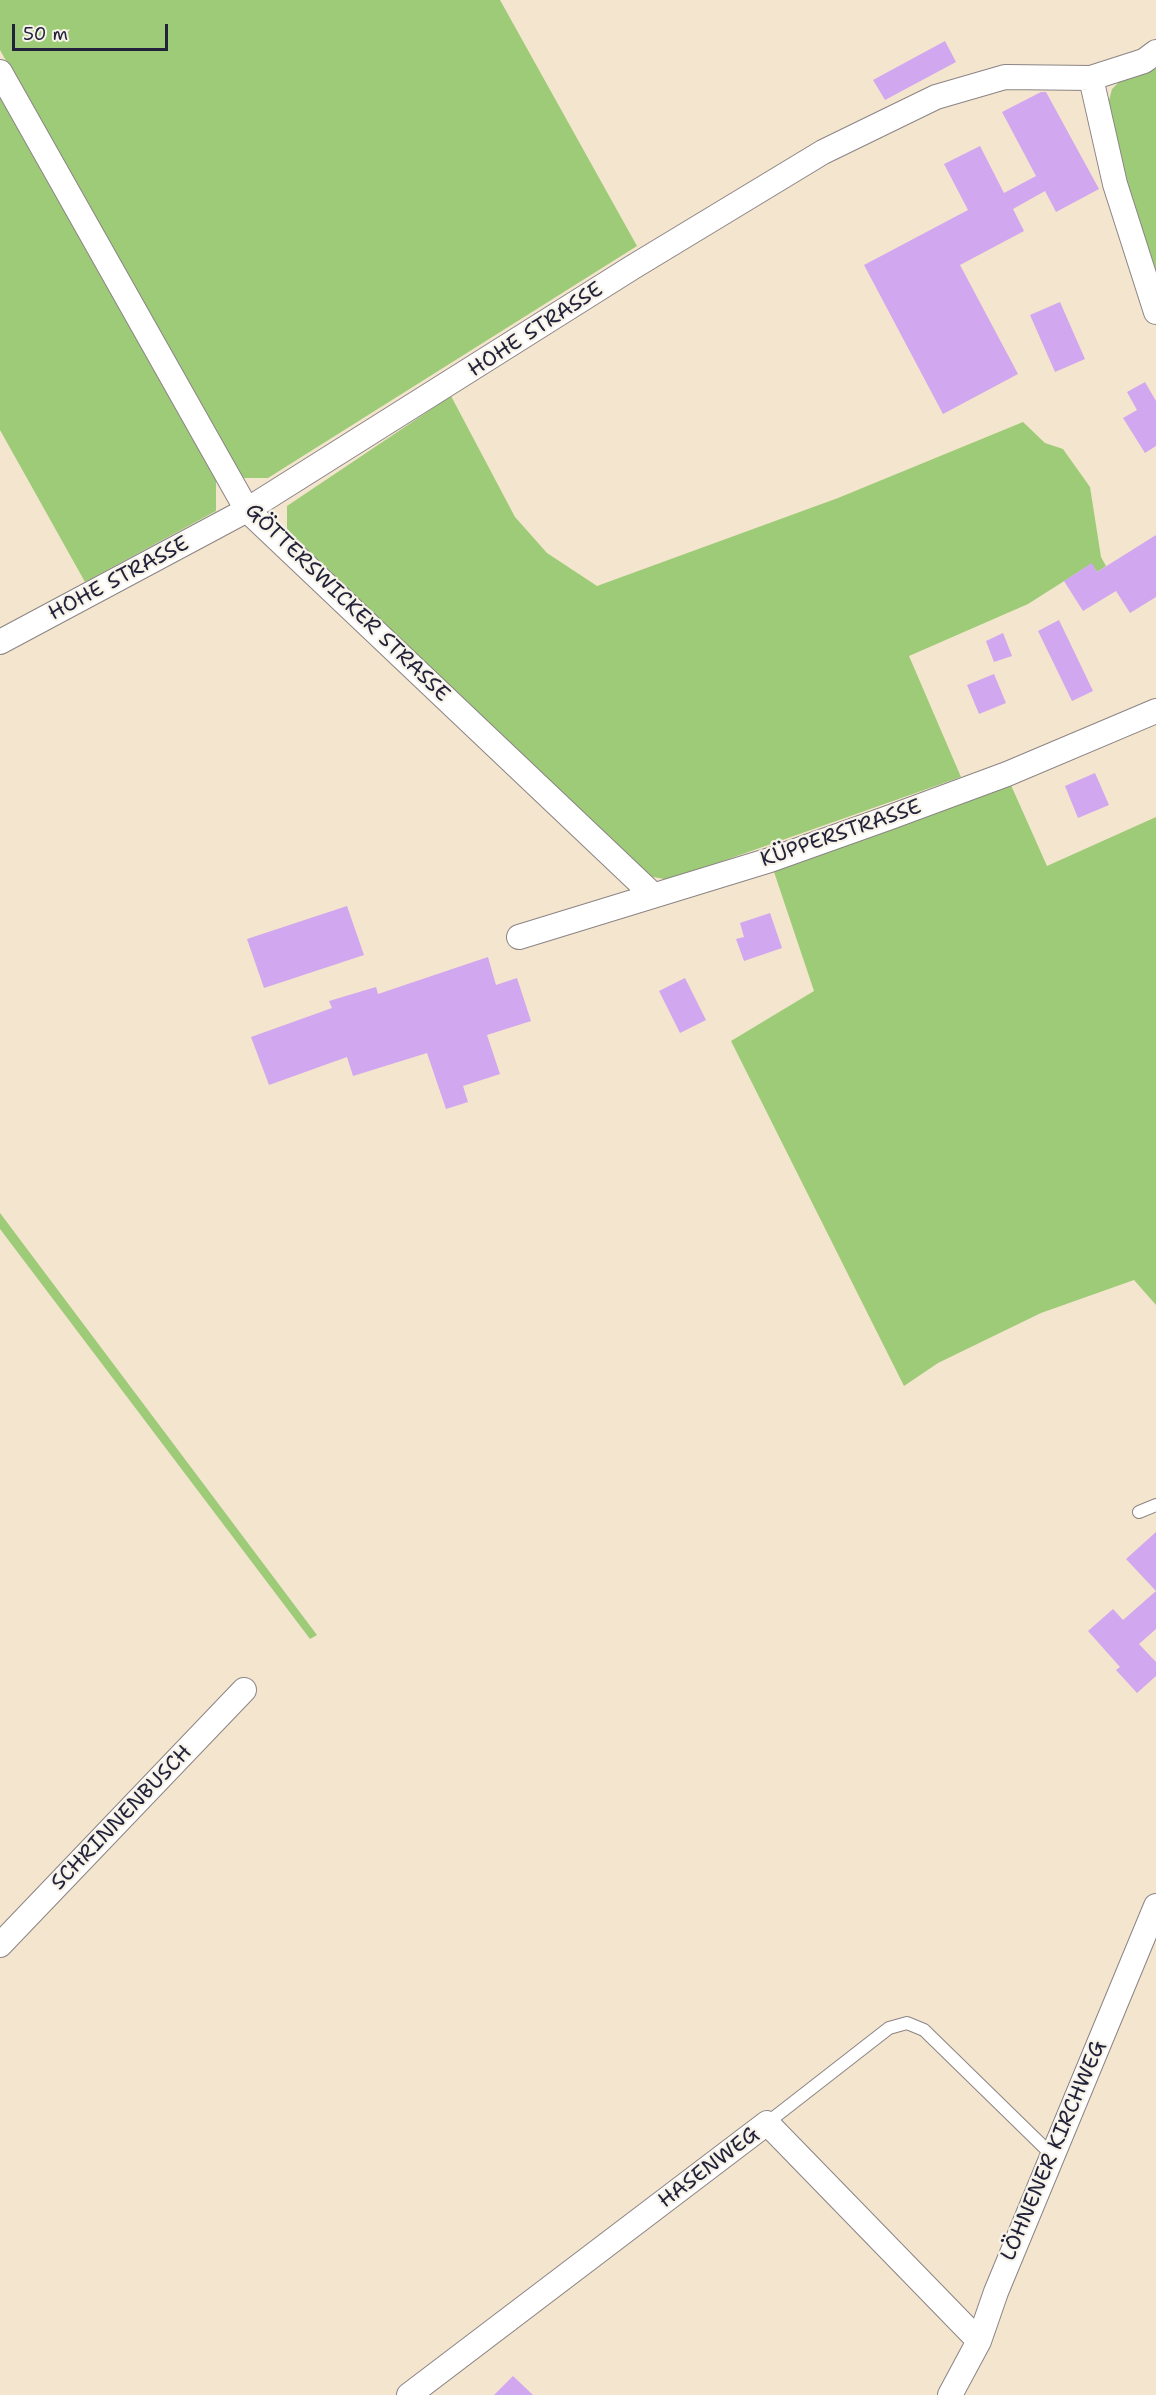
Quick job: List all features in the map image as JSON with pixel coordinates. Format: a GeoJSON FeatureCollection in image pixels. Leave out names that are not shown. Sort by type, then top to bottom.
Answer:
{"type":"FeatureCollection","features":[{"type":"Feature","properties":{"kind":"street","name":"HOHE STRASSE"},"geometry":{"type":"LineString","coordinates":[[0,642],[247,510],[643,261],[823,152],[936,97],[1005,77],[1091,78],[1144,61],[1156,52]]}},
{"type":"Feature","properties":{"kind":"street","name":"GÖTTERSWICKER STRASSE"},"geometry":{"type":"LineString","coordinates":[[0,72],[247,510],[652,895]]}},
{"type":"Feature","properties":{"kind":"street"},"geometry":{"type":"LineString","coordinates":[[1091,78],[1115,184],[1156,312]]}},
{"type":"Feature","properties":{"kind":"street","name":"KÜPPERSTRASSE"},"geometry":{"type":"LineString","coordinates":[[519,937],[770,860],[1007,774],[1156,711]]}},
{"type":"Feature","properties":{"kind":"street","name":"SCHRINNENBUSCH"},"geometry":{"type":"LineString","coordinates":[[0,1946],[244,1690]]}},
{"type":"Feature","properties":{"kind":"street","name":"LÖHNENER KIRCHWEG"},"geometry":{"type":"LineString","coordinates":[[950,2395],[979,2341],[996,2292],[1156,1906]]}},
{"type":"Feature","properties":{"kind":"street","name":"HASENWEG"},"geometry":{"type":"LineString","coordinates":[[409,2395],[416,2387],[490,2334],[767,2123],[979,2341]]}},
{"type":"Feature","properties":{"kind":"lane"},"geometry":{"type":"LineString","coordinates":[[1139,1512],[1156,1506]]}},
{"type":"Feature","properties":{"kind":"lane"},"geometry":{"type":"LineString","coordinates":[[767,2123],[889,2028],[908,2023],[924,2030],[1053,2156]]}},
{"type":"Feature","properties":{"kind":"green space"},"geometry":{"type":"Polygon","coordinates":[[[0,0],[500,0],[637,246],[268,478],[241,478],[0,50],[0,0]]]}},
{"type":"Feature","properties":{"kind":"green space"},"geometry":{"type":"Polygon","coordinates":[[[1156,57],[1156,271],[1121,162],[1107,108],[1112,89],[1125,76],[1156,57]]]}},
{"type":"Feature","properties":{"kind":"green space"},"geometry":{"type":"Polygon","coordinates":[[[0,95],[216,478],[216,511],[85,582],[0,430],[0,95]]]}},
{"type":"Feature","properties":{"kind":"green space"},"geometry":{"type":"Polygon","coordinates":[[[451,396],[515,517],[547,553],[597,586],[838,498],[1023,422],[1045,443],[1063,449],[1090,487],[1101,557],[1106,566],[1097,572],[1091,564],[1028,604],[909,656],[961,777],[669,880],[648,876],[287,530],[287,506],[451,396]]]}},
{"type":"Feature","properties":{"kind":"green space"},"geometry":{"type":"Polygon","coordinates":[[[1010,783],[1047,866],[1156,817],[1156,1305],[1134,1280],[1041,1313],[938,1363],[904,1386],[731,1041],[814,991],[772,866],[1010,783]]]}},
{"type":"Feature","properties":{"kind":"green space"},"geometry":{"type":"Polygon","coordinates":[[[0,1213],[317,1635],[310,1639],[0,1229],[0,1213]]]}},
{"type":"Feature","properties":{"kind":"building"},"geometry":{"type":"Polygon","coordinates":[[[945,41],[956,62],[885,100],[873,80],[945,41]]]}},
{"type":"Feature","properties":{"kind":"building"},"geometry":{"type":"Polygon","coordinates":[[[1041,92],[1046,92],[1099,189],[1056,212],[1045,191],[1013,209],[1024,231],[960,265],[1018,374],[943,414],[864,265],[968,210],[944,164],[980,146],[1004,193],[1036,176],[1002,112],[1041,92]]]}},
{"type":"Feature","properties":{"kind":"building"},"geometry":{"type":"Polygon","coordinates":[[[1060,302],[1085,359],[1055,372],[1030,315],[1060,302]]]}},
{"type":"Feature","properties":{"kind":"building"},"geometry":{"type":"Polygon","coordinates":[[[1145,382],[1156,401],[1156,446],[1145,453],[1123,418],[1137,410],[1127,392],[1145,382]]]}},
{"type":"Feature","properties":{"kind":"building"},"geometry":{"type":"Polygon","coordinates":[[[1156,535],[1156,597],[1130,613],[1116,591],[1083,611],[1064,581],[1092,563],[1097,572],[1156,535]]]}},
{"type":"Feature","properties":{"kind":"building"},"geometry":{"type":"Polygon","coordinates":[[[1059,620],[1093,691],[1072,701],[1038,631],[1059,620]]]}},
{"type":"Feature","properties":{"kind":"building"},"geometry":{"type":"Polygon","coordinates":[[[1003,633],[1012,656],[994,662],[986,641],[1003,633]]]}},
{"type":"Feature","properties":{"kind":"building"},"geometry":{"type":"Polygon","coordinates":[[[994,674],[1006,703],[979,714],[967,685],[994,674]]]}},
{"type":"Feature","properties":{"kind":"building"},"geometry":{"type":"Polygon","coordinates":[[[1095,773],[1109,805],[1078,818],[1065,786],[1095,773]]]}},
{"type":"Feature","properties":{"kind":"building"},"geometry":{"type":"Polygon","coordinates":[[[347,906],[364,955],[264,988],[247,939],[347,906]]]}},
{"type":"Feature","properties":{"kind":"building"},"geometry":{"type":"Polygon","coordinates":[[[770,913],[782,948],[744,961],[736,939],[744,937],[740,923],[770,913]]]}},
{"type":"Feature","properties":{"kind":"building"},"geometry":{"type":"Polygon","coordinates":[[[488,957],[496,985],[517,978],[531,1021],[487,1035],[500,1074],[463,1086],[468,1102],[446,1109],[427,1053],[353,1076],[347,1057],[269,1085],[251,1037],[332,1008],[329,1001],[376,987],[378,994],[488,957]]]}},
{"type":"Feature","properties":{"kind":"building"},"geometry":{"type":"Polygon","coordinates":[[[685,978],[706,1020],[680,1033],[659,991],[685,978]]]}},
{"type":"Feature","properties":{"kind":"building"},"geometry":{"type":"Polygon","coordinates":[[[1156,1532],[1156,1591],[1126,1559],[1156,1532]]]}},
{"type":"Feature","properties":{"kind":"building"},"geometry":{"type":"Polygon","coordinates":[[[1156,1591],[1156,1629],[1139,1644],[1156,1662],[1156,1676],[1137,1693],[1116,1670],[1120,1667],[1088,1631],[1113,1609],[1123,1620],[1156,1591]]]}},
{"type":"Feature","properties":{"kind":"building"},"geometry":{"type":"Polygon","coordinates":[[[513,2376],[533,2395],[494,2395],[513,2376]]]}}]}
